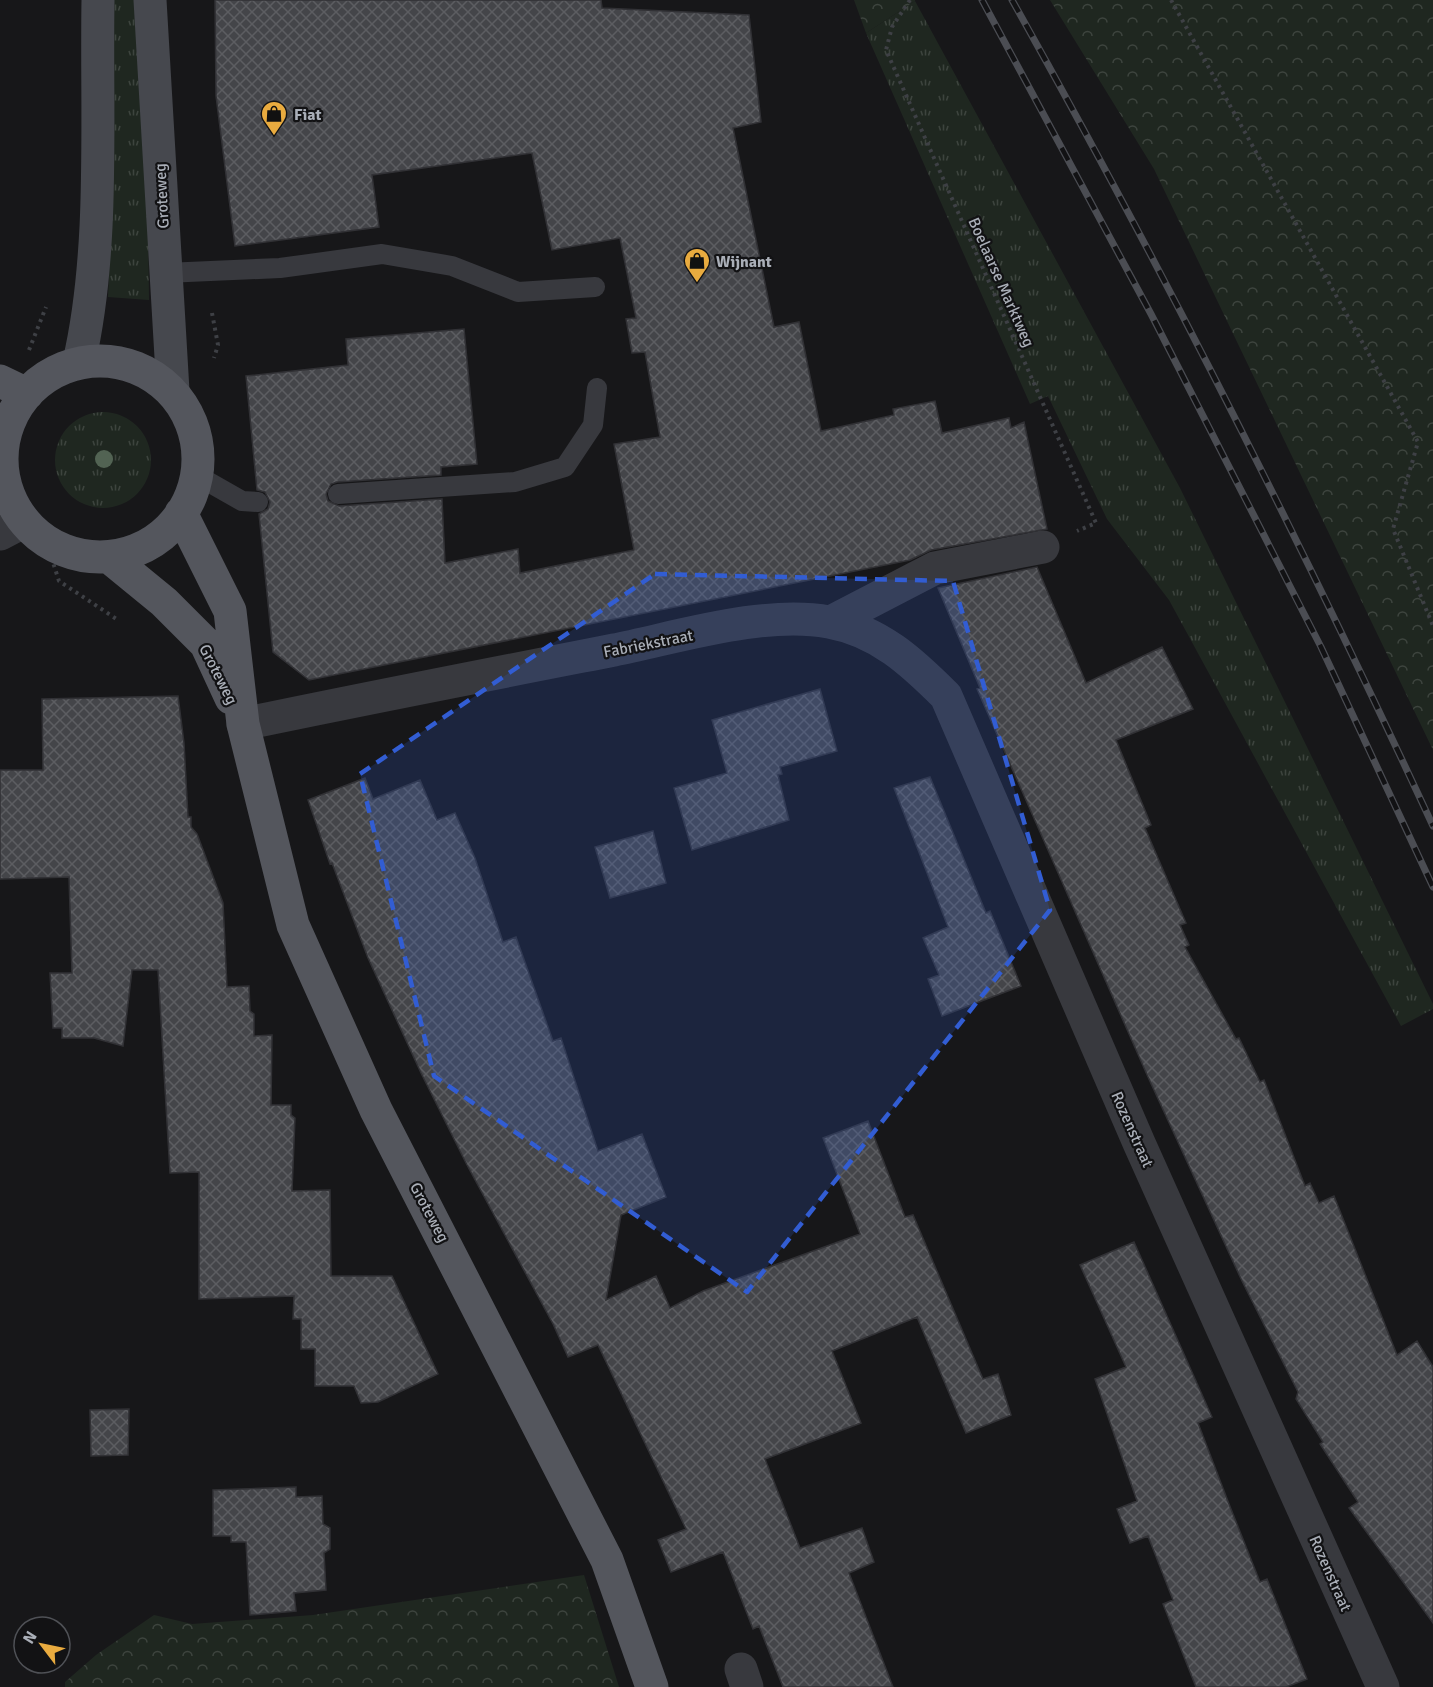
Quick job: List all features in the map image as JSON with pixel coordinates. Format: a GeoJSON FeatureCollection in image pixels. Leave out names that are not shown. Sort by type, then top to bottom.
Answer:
{"type":"FeatureCollection","features":[{"type":"Feature","properties":{"kind":"main road"},"geometry":{"type":"LineString","coordinates":[[79,362],[90,312],[95,246],[98,0]]}},
{"type":"Feature","properties":{"kind":"main road","name":"Groteweg"},"geometry":{"type":"LineString","coordinates":[[150,0],[173,391]]}},
{"type":"Feature","properties":{"kind":"main road","name":"Groteweg"},"geometry":{"type":"LineString","coordinates":[[110,360],[144,369],[173,391],[193,422],[200,455],[198,476],[181,513],[161,537],[139,550],[109,557],[75,556],[48,546],[12,528],[9,493],[1,451],[10,421],[13,387],[79,362],[110,360]]}},
{"type":"Feature","properties":{"kind":"main road","name":"Groteweg"},"geometry":{"type":"LineString","coordinates":[[181,513],[230,611],[243,724],[293,925],[376,1110],[607,1560],[652,1687]]}},
{"type":"Feature","properties":{"kind":"main road","name":"Groteweg"},"geometry":{"type":"LineString","coordinates":[[109,557],[164,602],[206,644],[243,724]]}},
{"type":"Feature","properties":{"kind":"street"},"geometry":{"type":"LineString","coordinates":[[831,622],[935,568],[1043,547]]}},
{"type":"Feature","properties":{"kind":"street","name":"Fabriekstraat"},"geometry":{"type":"LineString","coordinates":[[243,724],[776,619],[793,617],[831,622]]}},
{"type":"Feature","properties":{"kind":"street","name":"Rozenstraat"},"geometry":{"type":"LineString","coordinates":[[831,622],[872,634],[911,660],[946,696],[1139,1143],[1383,1687]]}},
{"type":"Feature","properties":{"kind":"lane"},"geometry":{"type":"LineString","coordinates":[[165,273],[280,268],[382,254],[452,266],[518,292],[595,286]]}},
{"type":"Feature","properties":{"kind":"lane"},"geometry":{"type":"LineString","coordinates":[[338,494],[515,482],[565,467],[593,425],[597,388]]}},
{"type":"Feature","properties":{"kind":"lane"},"geometry":{"type":"LineString","coordinates":[[198,476],[242,501],[258,502]]}},
{"type":"Feature","properties":{"kind":"path","name":"Boelaarse Marktweg"},"geometry":{"type":"LineString","coordinates":[[910,0],[892,27],[886,50],[1095,524],[1043,547]]}},
{"type":"Feature","properties":{"kind":"path"},"geometry":{"type":"LineString","coordinates":[[1170,0],[1418,442],[1393,530],[1433,626]]}},
{"type":"Feature","properties":{"kind":"path"},"geometry":{"type":"LineString","coordinates":[[48,546],[59,581],[125,625]]}},
{"type":"Feature","properties":{"kind":"highlighted area"},"geometry":{"type":"Polygon","coordinates":[[[655,574],[953,581],[1050,910],[747,1292],[434,1076],[360,774],[655,574]]]}},
{"type":"Feature","properties":{"kind":"green space"},"geometry":{"type":"Polygon","coordinates":[[[109,0],[138,0],[148,220],[149,300],[108,297],[112,210],[109,0]]]}},
{"type":"Feature","properties":{"kind":"green space"},"geometry":{"type":"Polygon","coordinates":[[[854,0],[915,0],[915,1],[866,33],[854,0]]]}},
{"type":"Feature","properties":{"kind":"green space"},"geometry":{"type":"Polygon","coordinates":[[[1050,0],[1433,0],[1433,750],[1154,169],[1050,0]]]}},
{"type":"Feature","properties":{"kind":"green space"},"geometry":{"type":"Polygon","coordinates":[[[915,1],[1180,488],[1433,1004],[1433,1009],[1401,1026],[1169,600],[1107,519],[1048,396],[1030,404],[866,33],[915,1]]]}},
{"type":"Feature","properties":{"kind":"green space"},"geometry":{"type":"Polygon","coordinates":[[[103,412],[121,416],[137,426],[147,442],[151,460],[147,478],[137,494],[121,504],[103,508],[85,504],[69,494],[59,478],[55,460],[59,442],[69,426],[85,416],[103,412]]]}},
{"type":"Feature","properties":{"kind":"green space"},"geometry":{"type":"Polygon","coordinates":[[[584,1575],[619,1687],[65,1687],[65,1682],[96,1655],[154,1615],[192,1624],[313,1615],[584,1575]]]}},
{"type":"Feature","properties":{"kind":"building"},"geometry":{"type":"Polygon","coordinates":[[[215,0],[601,0],[602,8],[749,15],[761,122],[733,128],[774,327],[799,322],[821,431],[894,415],[893,409],[935,401],[942,433],[1009,418],[1011,428],[1024,422],[1047,529],[931,550],[910,560],[309,680],[273,652],[259,514],[268,509],[270,502],[265,492],[257,490],[246,376],[348,365],[346,339],[464,329],[477,464],[441,467],[441,475],[337,482],[331,484],[326,494],[328,501],[339,506],[442,499],[445,563],[518,549],[520,573],[634,550],[614,444],[660,437],[645,352],[632,353],[626,319],[636,318],[620,238],[552,250],[532,153],[372,175],[379,227],[235,246],[216,96],[215,0]]]}},
{"type":"Feature","properties":{"kind":"building"},"geometry":{"type":"Polygon","coordinates":[[[1037,567],[1086,683],[1162,647],[1193,709],[1116,740],[1151,825],[1145,828],[1186,923],[1180,925],[1189,945],[1185,947],[1236,1039],[1239,1038],[1260,1082],[1264,1080],[1305,1186],[1310,1183],[1319,1203],[1334,1196],[1397,1355],[1417,1341],[1433,1367],[1433,1623],[1349,1508],[1358,1502],[1320,1444],[1323,1442],[1296,1399],[1298,1392],[1242,1281],[1148,1077],[977,689],[980,688],[938,588],[1037,567]]]}},
{"type":"Feature","properties":{"kind":"building"},"geometry":{"type":"Polygon","coordinates":[[[820,689],[837,751],[780,767],[782,774],[778,775],[789,820],[692,850],[674,788],[727,773],[712,720],[820,689]]]}},
{"type":"Feature","properties":{"kind":"building"},"geometry":{"type":"Polygon","coordinates":[[[178,696],[184,743],[188,817],[191,817],[191,827],[197,834],[223,903],[227,987],[249,986],[250,1011],[254,1014],[254,1036],[272,1035],[271,1105],[291,1105],[291,1115],[295,1118],[292,1191],[330,1190],[331,1276],[392,1276],[438,1374],[378,1402],[361,1403],[354,1386],[315,1386],[315,1349],[301,1349],[301,1319],[293,1319],[294,1296],[199,1299],[199,1172],[170,1173],[158,970],[132,970],[123,1046],[94,1038],[62,1038],[62,1028],[53,1028],[50,973],[72,973],[69,877],[0,879],[0,770],[43,770],[42,699],[178,696]]]}},
{"type":"Feature","properties":{"kind":"building"},"geometry":{"type":"Polygon","coordinates":[[[930,777],[986,913],[990,911],[1021,986],[942,1016],[928,979],[939,975],[923,938],[948,927],[894,788],[930,777]]]}},
{"type":"Feature","properties":{"kind":"building"},"geometry":{"type":"Polygon","coordinates":[[[365,778],[373,799],[420,780],[437,820],[455,813],[475,858],[503,942],[516,937],[553,1041],[561,1038],[598,1151],[642,1134],[666,1197],[621,1215],[606,1300],[656,1276],[670,1308],[703,1291],[860,1234],[823,1138],[868,1121],[905,1217],[913,1215],[983,1379],[998,1374],[1011,1415],[966,1433],[917,1317],[832,1351],[861,1423],[765,1459],[800,1548],[862,1528],[874,1562],[849,1573],[893,1687],[783,1687],[759,1626],[753,1629],[723,1552],[671,1572],[658,1540],[686,1529],[598,1345],[568,1357],[553,1324],[467,1165],[421,1073],[368,958],[332,863],[330,864],[308,800],[365,778]]]}},
{"type":"Feature","properties":{"kind":"building"},"geometry":{"type":"Polygon","coordinates":[[[653,831],[666,883],[610,898],[595,847],[653,831]]]}},
{"type":"Feature","properties":{"kind":"building"},"geometry":{"type":"Polygon","coordinates":[[[1134,1242],[1212,1417],[1198,1423],[1229,1504],[1260,1582],[1267,1579],[1307,1679],[1286,1687],[1196,1687],[1163,1604],[1173,1600],[1148,1536],[1130,1543],[1117,1509],[1137,1501],[1095,1379],[1126,1367],[1080,1265],[1134,1242]]]}},
{"type":"Feature","properties":{"kind":"building"},"geometry":{"type":"Polygon","coordinates":[[[129,1409],[128,1455],[91,1456],[90,1410],[129,1409]]]}},
{"type":"Feature","properties":{"kind":"building"},"geometry":{"type":"Polygon","coordinates":[[[296,1487],[296,1497],[322,1496],[323,1524],[330,1528],[330,1549],[324,1553],[326,1590],[294,1593],[296,1611],[250,1615],[246,1542],[231,1542],[231,1536],[213,1536],[213,1490],[296,1487]]]}},
{"type":"Feature","properties":{"kind":"railway"},"geometry":{"type":"LineString","coordinates":[[982,0],[1151,314],[1321,647],[1433,887]]}},
{"type":"Feature","properties":{"kind":"railway"},"geometry":{"type":"LineString","coordinates":[[1012,0],[1123,203],[1230,409],[1334,617],[1433,826]]}},
{"type":"Feature","properties":{"kind":"place","name":"Fiat"},"geometry":{"type":"Point","coordinates":[274,137]}},
{"type":"Feature","properties":{"kind":"place","name":"Wijnant"},"geometry":{"type":"Point","coordinates":[697,284]}}]}
